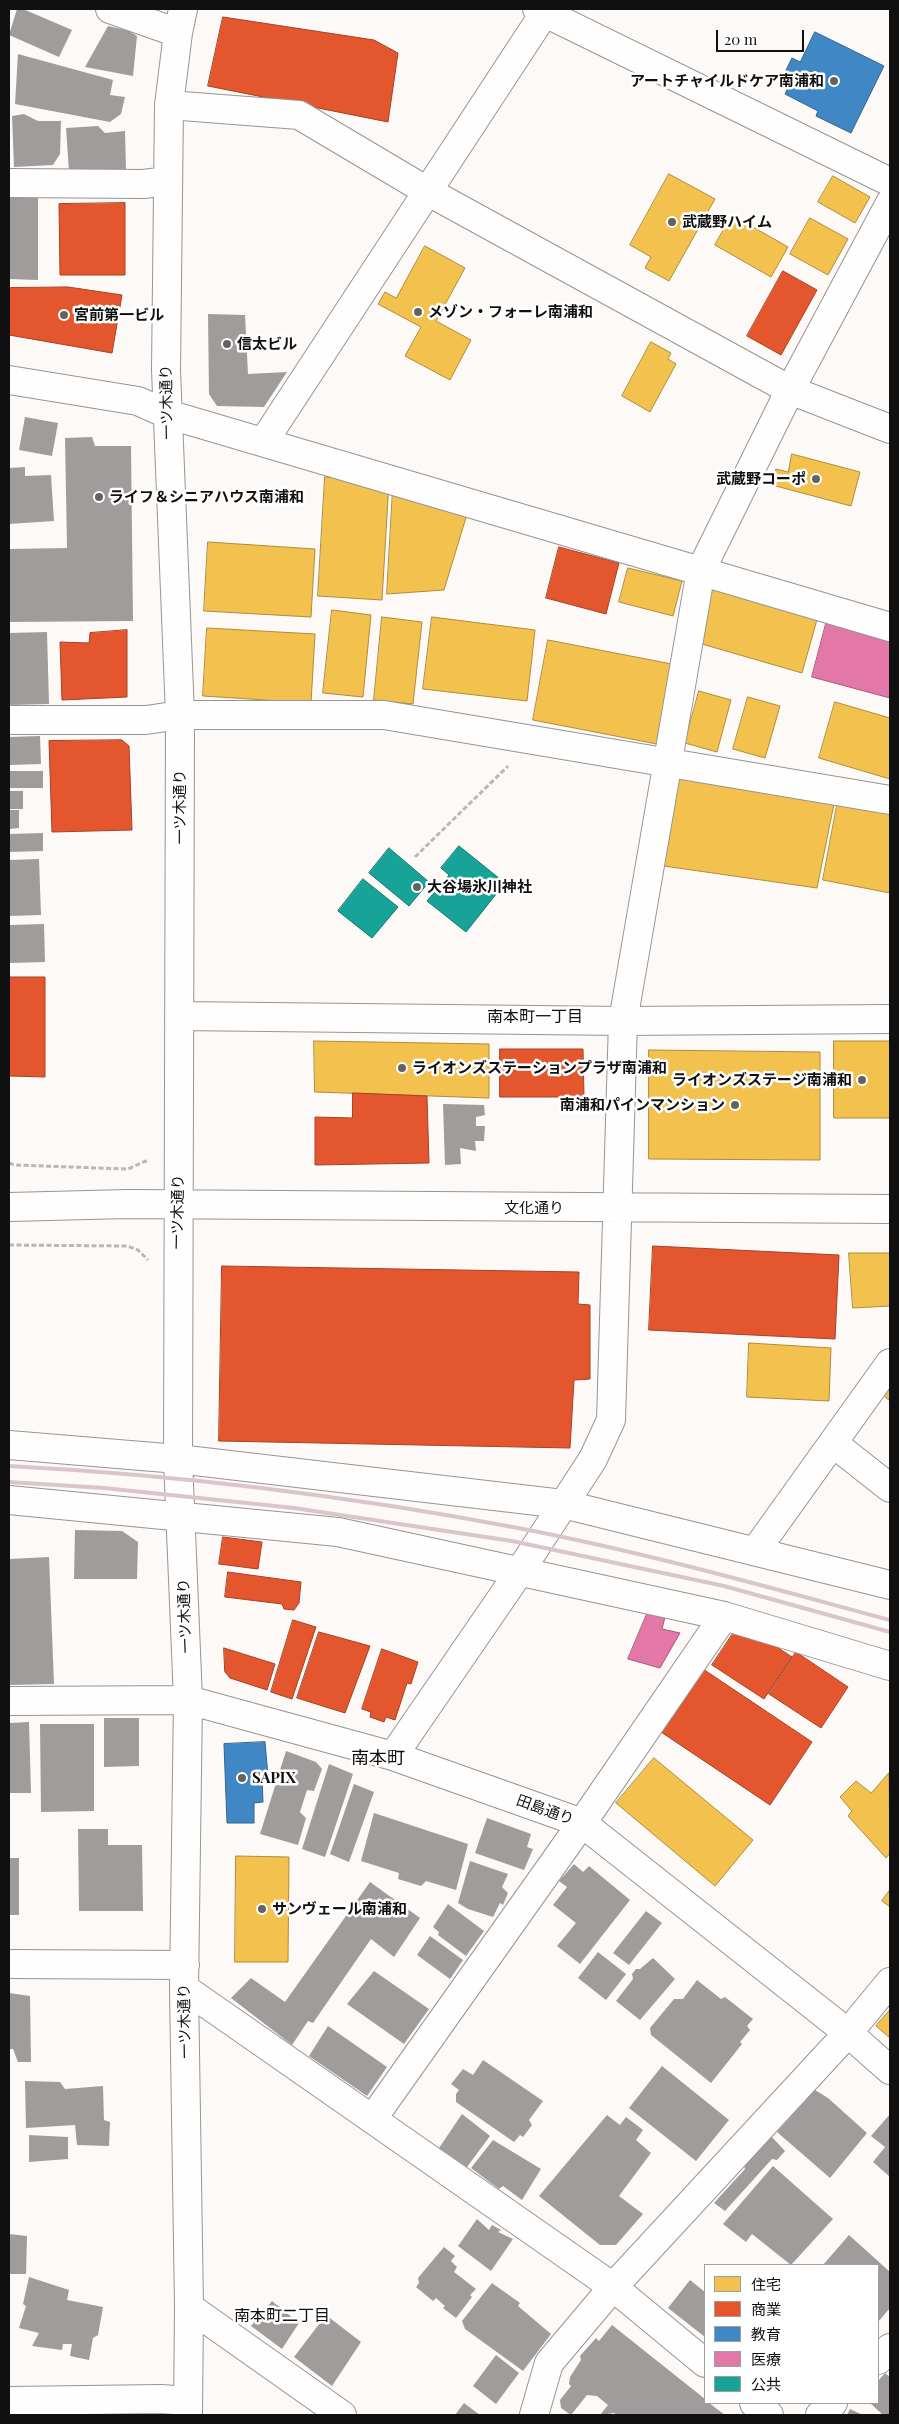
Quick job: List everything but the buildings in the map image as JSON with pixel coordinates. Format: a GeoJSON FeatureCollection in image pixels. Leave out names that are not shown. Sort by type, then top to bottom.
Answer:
{"type":"FeatureCollection","features":[{"type":"Feature","properties":{"kind":"street"},"geometry":{"type":"LineString","coordinates":[[110,9],[180,21]]}},
{"type":"Feature","properties":{"kind":"street"},"geometry":{"type":"LineString","coordinates":[[264,441],[543,10],[890,182]]}},
{"type":"Feature","properties":{"kind":"street","name":"一ツ木通り"},"geometry":{"type":"LineString","coordinates":[[180,21],[170,104],[167,414],[180,715],[178,1459],[182,1518],[188,1700],[185,1976],[190,2307],[188,2408]]}},
{"type":"Feature","properties":{"kind":"street"},"geometry":{"type":"LineString","coordinates":[[170,104],[299,115],[427,191],[790,390],[890,430]]}},
{"type":"Feature","properties":{"kind":"street"},"geometry":{"type":"LineString","coordinates":[[9,183],[143,184],[168,181]]}},
{"type":"Feature","properties":{"kind":"street"},"geometry":{"type":"LineString","coordinates":[[393,1756],[520,1571],[593,1459],[611,1420],[615,1338],[616,1208],[623,1021],[701,570],[790,390],[890,202]]}},
{"type":"Feature","properties":{"kind":"street"},"geometry":{"type":"LineString","coordinates":[[9,380],[138,401],[167,414],[264,441],[890,627]]}},
{"type":"Feature","properties":{"kind":"street"},"geometry":{"type":"LineString","coordinates":[[9,720],[146,720],[180,715],[384,714],[890,800]]}},
{"type":"Feature","properties":{"kind":"street"},"geometry":{"type":"LineString","coordinates":[[179,1016],[623,1021],[890,1019]]}},
{"type":"Feature","properties":{"kind":"street","name":"文化通り"},"geometry":{"type":"LineString","coordinates":[[9,1207],[179,1204],[890,1209]]}},
{"type":"Feature","properties":{"kind":"street"},"geometry":{"type":"LineString","coordinates":[[756,1550],[890,1363]]}},
{"type":"Feature","properties":{"kind":"street"},"geometry":{"type":"LineString","coordinates":[[833,1443],[890,1488]]}},
{"type":"Feature","properties":{"kind":"street"},"geometry":{"type":"LineString","coordinates":[[9,1445],[178,1459],[563,1504],[890,1584]]}},
{"type":"Feature","properties":{"kind":"street"},"geometry":{"type":"LineString","coordinates":[[9,1500],[338,1532],[724,1616],[890,1666]]}},
{"type":"Feature","properties":{"kind":"street"},"geometry":{"type":"LineString","coordinates":[[373,2118],[582,1823],[724,1616]]}},
{"type":"Feature","properties":{"kind":"street","name":"田島通り"},"geometry":{"type":"LineString","coordinates":[[9,1701],[188,1700],[393,1756],[582,1823],[848,2033],[890,2070]]}},
{"type":"Feature","properties":{"kind":"street"},"geometry":{"type":"LineString","coordinates":[[9,1964],[185,1976],[373,2118],[613,2287],[704,2362]]}},
{"type":"Feature","properties":{"kind":"street"},"geometry":{"type":"LineString","coordinates":[[534,2415],[549,2363],[613,2287],[848,2033],[890,1982]]}},
{"type":"Feature","properties":{"kind":"street"},"geometry":{"type":"LineString","coordinates":[[190,2307],[342,2415]]}},
{"type":"Feature","properties":{"kind":"street"},"geometry":{"type":"LineString","coordinates":[[879,2359],[890,2348]]}},
{"type":"Feature","properties":{"kind":"street"},"geometry":{"type":"LineString","coordinates":[[16,2406],[161,2398],[188,2408]]}},
{"type":"Feature","properties":{"kind":"street"},"geometry":{"type":"LineString","coordinates":[[755,2404],[769,2415]]}},
{"type":"Feature","properties":{"kind":"street"},"geometry":{"type":"LineString","coordinates":[[820,2415],[832,2404]]}},
{"type":"Feature","properties":{"kind":"path"},"geometry":{"type":"LineString","coordinates":[[415,857],[535,739]]}},
{"type":"Feature","properties":{"kind":"path"},"geometry":{"type":"LineString","coordinates":[[9,1162],[14,1165],[128,1168],[148,1160]]}},
{"type":"Feature","properties":{"kind":"path"},"geometry":{"type":"LineString","coordinates":[[9,1245],[127,1246],[138,1250],[150,1263]]}},
{"type":"Feature","properties":{"kind":"railway"},"geometry":{"type":"LineString","coordinates":[[9,1466],[137,1475],[265,1488],[392,1506],[518,1528],[659,1559],[890,1620]]}},
{"type":"Feature","properties":{"kind":"railway"},"geometry":{"type":"LineString","coordinates":[[9,1482],[104,1488],[294,1508],[512,1541],[724,1586],[890,1632]]}},
{"type":"Feature","properties":{"kind":"place","name":"アートチャイルドケア南浦和"},"geometry":{"type":"Point","coordinates":[834,81]}},
{"type":"Feature","properties":{"kind":"place","name":"武蔵野ハイム"},"geometry":{"type":"Point","coordinates":[672,222]}},
{"type":"Feature","properties":{"kind":"place","name":"メゾン・フォーレ南浦和"},"geometry":{"type":"Point","coordinates":[418,312]}},
{"type":"Feature","properties":{"kind":"place","name":"宮前第一ビル"},"geometry":{"type":"Point","coordinates":[64,315]}},
{"type":"Feature","properties":{"kind":"place","name":"信太ビル"},"geometry":{"type":"Point","coordinates":[227,344]}},
{"type":"Feature","properties":{"kind":"place","name":"武蔵野コーポ"},"geometry":{"type":"Point","coordinates":[816,479]}},
{"type":"Feature","properties":{"kind":"place","name":"ライフ＆シニアハウス南浦和"},"geometry":{"type":"Point","coordinates":[99,497]}},
{"type":"Feature","properties":{"kind":"place","name":"大谷場氷川神社"},"geometry":{"type":"Point","coordinates":[417,887]}},
{"type":"Feature","properties":{"kind":"place","name":"ライオンズステーションプラザ南浦和"},"geometry":{"type":"Point","coordinates":[402,1068]}},
{"type":"Feature","properties":{"kind":"place","name":"ライオンズステージ南浦和"},"geometry":{"type":"Point","coordinates":[862,1080]}},
{"type":"Feature","properties":{"kind":"place","name":"南浦和パインマンション"},"geometry":{"type":"Point","coordinates":[735,1105]}},
{"type":"Feature","properties":{"kind":"place","name":"SAPIX"},"geometry":{"type":"Point","coordinates":[242,1778]}},
{"type":"Feature","properties":{"kind":"place","name":"サンヴェール南浦和"},"geometry":{"type":"Point","coordinates":[262,1909]}},
{"type":"Feature","properties":{"kind":"district","name":"南本町一丁目"},"geometry":{"type":"Point","coordinates":[535,1017]}},
{"type":"Feature","properties":{"kind":"district","name":"南本町"},"geometry":{"type":"Point","coordinates":[378,1758]}},
{"type":"Feature","properties":{"kind":"district","name":"南本町二丁目"},"geometry":{"type":"Point","coordinates":[282,2316]}}]}
